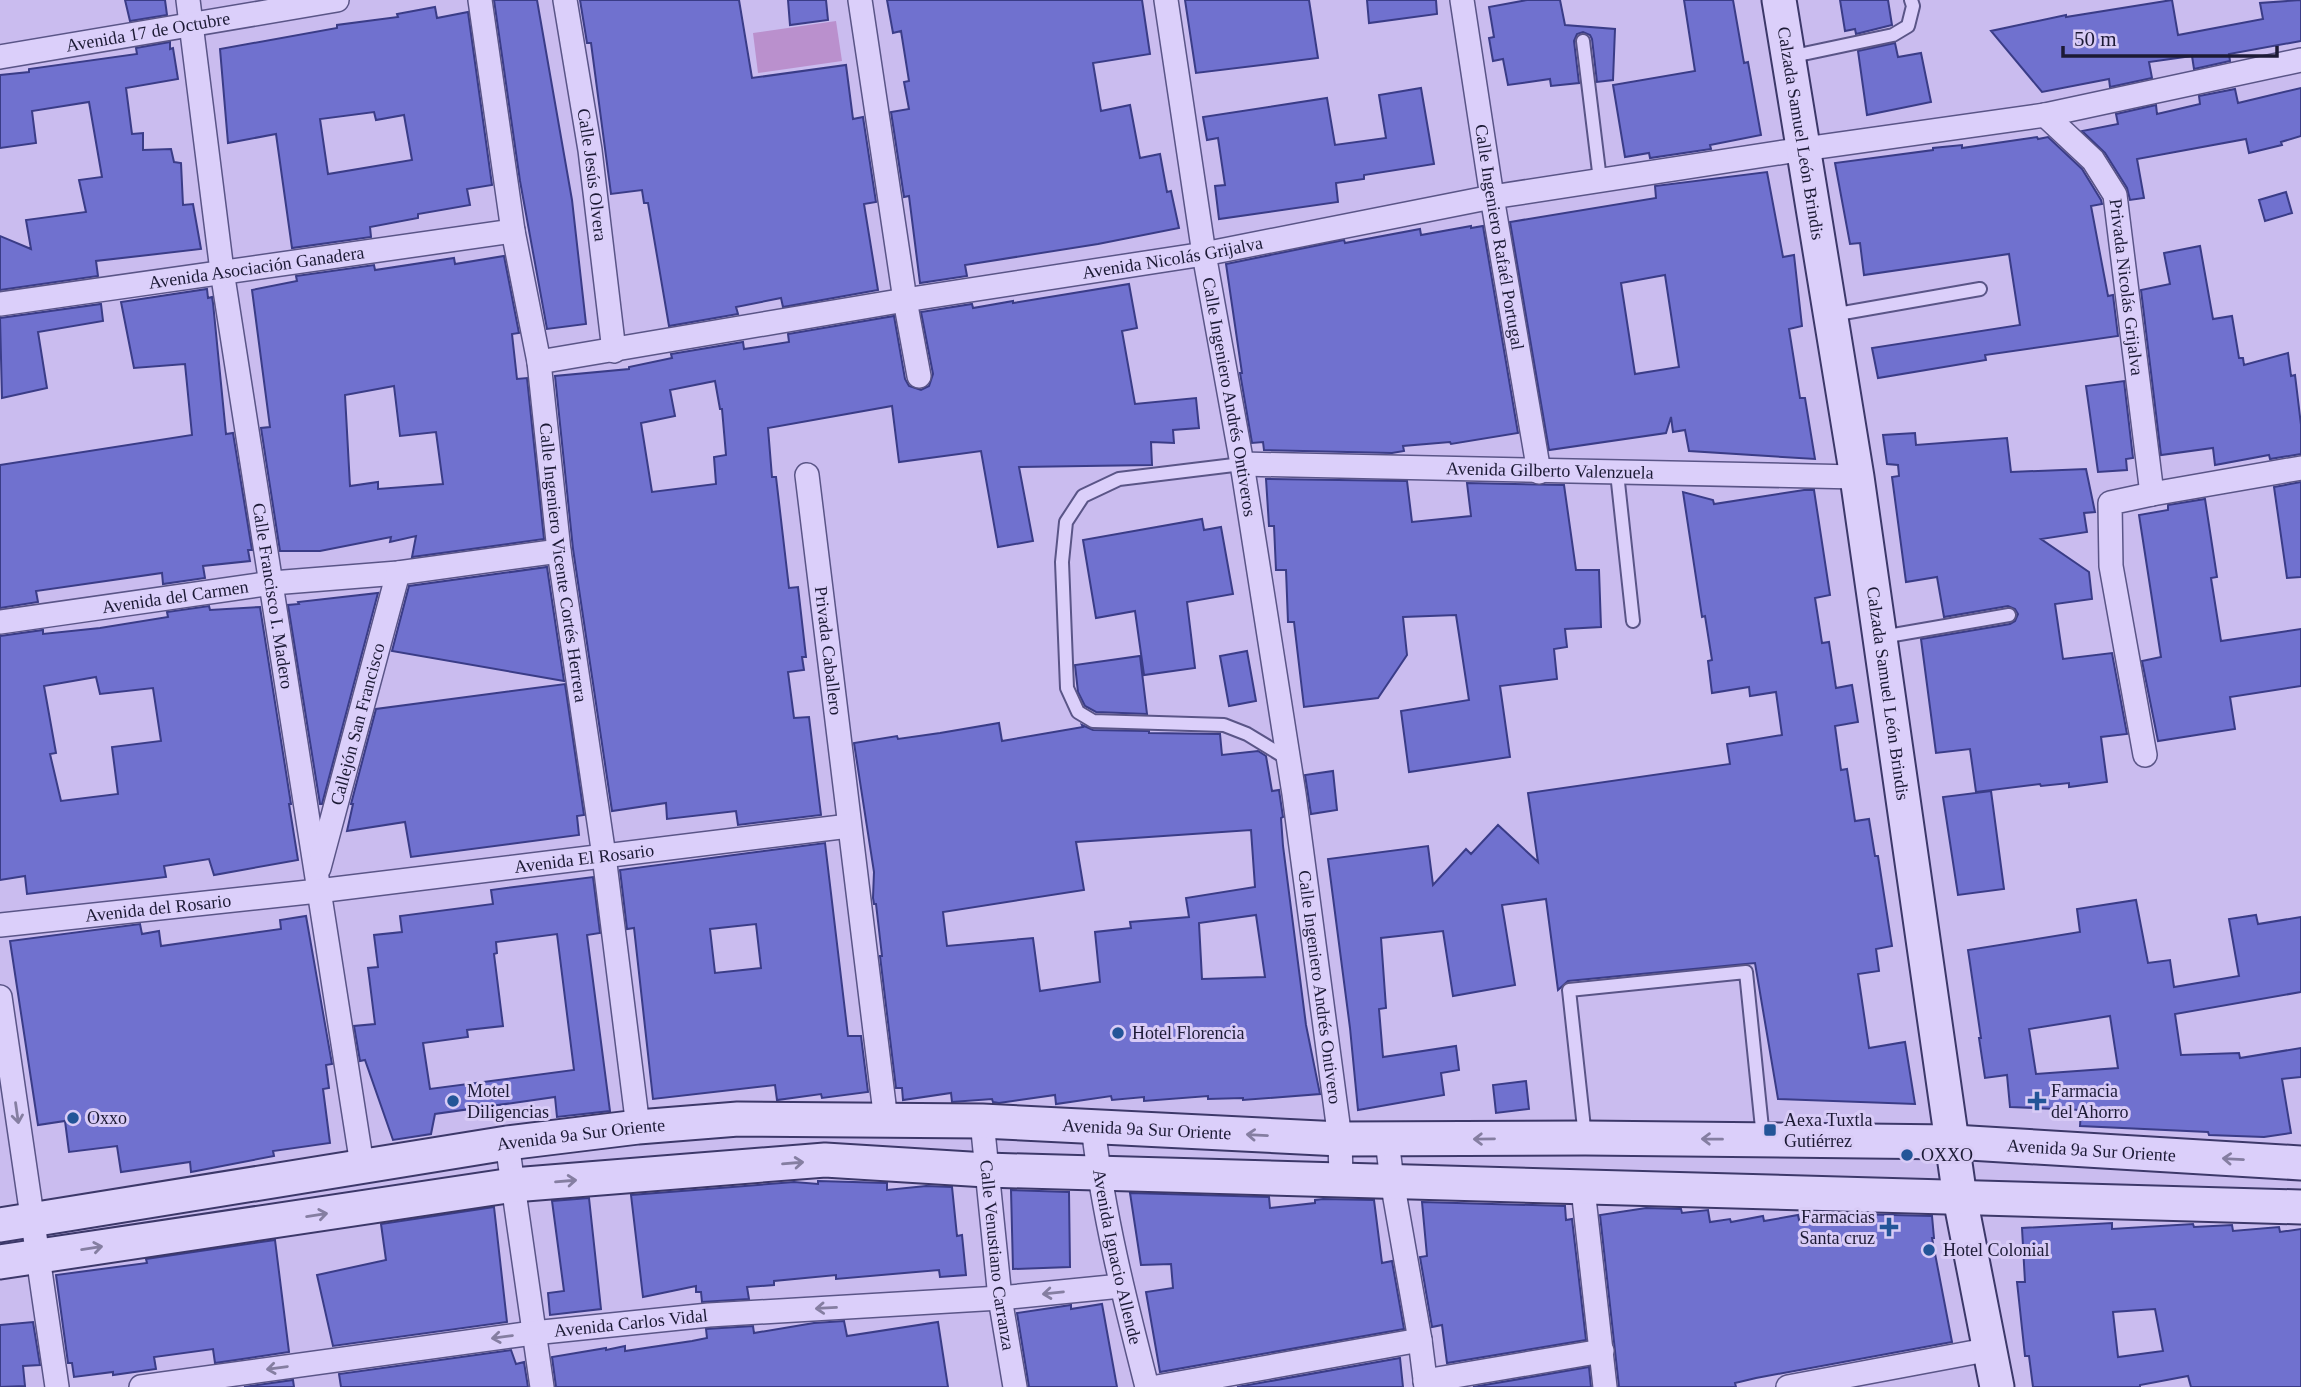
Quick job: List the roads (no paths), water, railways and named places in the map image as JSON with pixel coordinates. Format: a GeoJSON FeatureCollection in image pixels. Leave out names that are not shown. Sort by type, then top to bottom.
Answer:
{"type":"FeatureCollection","features":[{"type":"Feature","properties":{"kind":"main road","name":"Calzada Samuel León Brindis"},"geometry":{"type":"LineString","coordinates":[[1779,0],[1857,477],[1960,1198],[1997,1387]]}},
{"type":"Feature","properties":{"kind":"main road","name":"Avenida 9a Sur Oriente"},"geometry":{"type":"LineString","coordinates":[[0,1225],[507,1143],[638,1126],[738,1119],[982,1121],[1387,1140],[1586,1138],[1953,1142],[2301,1163]]}},
{"type":"Feature","properties":{"kind":"main road"},"geometry":{"type":"LineString","coordinates":[[0,1262],[513,1185],[825,1160],[986,1170],[1341,1179],[1583,1189],[2301,1207]]}},
{"type":"Feature","properties":{"kind":"street","name":"Calle Francisco I. Madero"},"geometry":{"type":"LineString","coordinates":[[188,0],[222,271],[362,1165]]}},
{"type":"Feature","properties":{"kind":"street","name":"Avenida 17 de Octubre"},"geometry":{"type":"LineString","coordinates":[[0,57],[337,0]]}},
{"type":"Feature","properties":{"kind":"street","name":"Calle Ingeniero Vicente Cortés Herrera"},"geometry":{"type":"LineString","coordinates":[[480,0],[513,231],[539,362],[559,551],[604,856],[638,1126]]}},
{"type":"Feature","properties":{"kind":"street","name":"Calle Jesús Olvera"},"geometry":{"type":"LineString","coordinates":[[565,0],[590,150],[614,351]]}},
{"type":"Feature","properties":{"kind":"street"},"geometry":{"type":"LineString","coordinates":[[860,0],[919,376]]}},
{"type":"Feature","properties":{"kind":"street","name":"Calle Ingeniero Andrés Ontiveros"},"geometry":{"type":"LineString","coordinates":[[1166,0],[1294,794]]}},
{"type":"Feature","properties":{"kind":"street","name":"Calle Ingeniero Rafaél Portugal"},"geometry":{"type":"LineString","coordinates":[[1462,0],[1492,197],[1539,472]]}},
{"type":"Feature","properties":{"kind":"street"},"geometry":{"type":"LineString","coordinates":[[1804,149],[2045,116],[2301,60]]}},
{"type":"Feature","properties":{"kind":"street","name":"Privada Nicolás Grijalva"},"geometry":{"type":"LineString","coordinates":[[2045,116],[2093,160],[2115,195],[2152,494]]}},
{"type":"Feature","properties":{"kind":"street","name":"Avenida Nicolás Grijalva"},"geometry":{"type":"LineString","coordinates":[[539,362],[905,300],[1205,254],[1492,197],[1804,149]]}},
{"type":"Feature","properties":{"kind":"street","name":"Avenida Asociación Ganadera"},"geometry":{"type":"LineString","coordinates":[[0,304],[513,231]]}},
{"type":"Feature","properties":{"kind":"street","name":"Avenida Gilberto Valenzuela"},"geometry":{"type":"LineString","coordinates":[[1242,464],[1857,477]]}},
{"type":"Feature","properties":{"kind":"street"},"geometry":{"type":"LineString","coordinates":[[2145,755],[2111,566],[2110,503],[2301,468]]}},
{"type":"Feature","properties":{"kind":"street","name":"Privada Caballero"},"geometry":{"type":"LineString","coordinates":[[807,475],[887,1121]]}},
{"type":"Feature","properties":{"kind":"street","name":"Avenida del Carmen"},"geometry":{"type":"LineString","coordinates":[[0,622],[272,583],[398,573],[559,551]]}},
{"type":"Feature","properties":{"kind":"street","name":"Callejón San Francisco"},"geometry":{"type":"LineString","coordinates":[[317,884],[398,573]]}},
{"type":"Feature","properties":{"kind":"street","name":"Calle Ingeniero Andrés Ontivero"},"geometry":{"type":"LineString","coordinates":[[1294,794],[1340,1139],[1341,1179]]}},
{"type":"Feature","properties":{"kind":"street","name":"Avenida El Rosario"},"geometry":{"type":"LineString","coordinates":[[317,884],[604,856],[849,826]]}},
{"type":"Feature","properties":{"kind":"street","name":"Avenida del Rosario"},"geometry":{"type":"LineString","coordinates":[[0,925],[317,884]]}},
{"type":"Feature","properties":{"kind":"street"},"geometry":{"type":"LineString","coordinates":[[0,997],[57,1387]]}},
{"type":"Feature","properties":{"kind":"street","name":"Calle Venustiano Carranza"},"geometry":{"type":"LineString","coordinates":[[982,1121],[1000,1298],[1016,1387]]}},
{"type":"Feature","properties":{"kind":"street","name":"Avenida Ignacio Allende"},"geometry":{"type":"LineString","coordinates":[[1093,1126],[1098,1172],[1121,1286],[1147,1387]]}},
{"type":"Feature","properties":{"kind":"street"},"geometry":{"type":"LineString","coordinates":[[1387,1140],[1426,1384],[1602,1351]]}},
{"type":"Feature","properties":{"kind":"street"},"geometry":{"type":"LineString","coordinates":[[507,1143],[542,1387]]}},
{"type":"Feature","properties":{"kind":"street"},"geometry":{"type":"LineString","coordinates":[[1583,1189],[1605,1387]]}},
{"type":"Feature","properties":{"kind":"street","name":"Avenida Carlos Vidal"},"geometry":{"type":"LineString","coordinates":[[141,1387],[533,1333],[709,1315],[1000,1298],[1121,1286]]}},
{"type":"Feature","properties":{"kind":"street"},"geometry":{"type":"LineString","coordinates":[[1157,1387],[1420,1340]]}},
{"type":"Feature","properties":{"kind":"street"},"geometry":{"type":"LineString","coordinates":[[1788,1387],[1990,1349]]}},
{"type":"Feature","properties":{"kind":"lane"},"geometry":{"type":"LineString","coordinates":[[1788,57],[1893,35],[1908,26],[1913,6],[1911,0]]}},
{"type":"Feature","properties":{"kind":"lane"},"geometry":{"type":"LineString","coordinates":[[1583,41],[1600,180]]}},
{"type":"Feature","properties":{"kind":"lane"},"geometry":{"type":"LineString","coordinates":[[1831,315],[1980,289]]}},
{"type":"Feature","properties":{"kind":"lane"},"geometry":{"type":"LineString","coordinates":[[1242,464],[1119,479],[1083,496],[1066,522],[1062,562],[1066,688],[1078,712],[1093,721],[1224,725],[1247,734],[1288,760]]}},
{"type":"Feature","properties":{"kind":"lane"},"geometry":{"type":"LineString","coordinates":[[1617,473],[1633,621]]}},
{"type":"Feature","properties":{"kind":"lane"},"geometry":{"type":"LineString","coordinates":[[1880,637],[2009,615]]}},
{"type":"Feature","properties":{"kind":"lane"},"geometry":{"type":"LineString","coordinates":[[1586,1138],[1569,990],[1746,972],[1764,1140]]}},
{"type":"Feature","properties":{"kind":"place","name":"Hotel Florencia"},"geometry":{"type":"Point","coordinates":[1118,1033]}},
{"type":"Feature","properties":{"kind":"place","name":"Motel Diligencias"},"geometry":{"type":"Point","coordinates":[453,1101]}},
{"type":"Feature","properties":{"kind":"place","name":"Farmacia del Ahorro"},"geometry":{"type":"Point","coordinates":[2037,1101]}},
{"type":"Feature","properties":{"kind":"place","name":"Oxxo"},"geometry":{"type":"Point","coordinates":[73,1118]}},
{"type":"Feature","properties":{"kind":"place","name":"Aexa Tuxtla Gutiérrez"},"geometry":{"type":"Point","coordinates":[1770,1130]}},
{"type":"Feature","properties":{"kind":"place","name":"OXXO"},"geometry":{"type":"Point","coordinates":[1907,1155]}},
{"type":"Feature","properties":{"kind":"place","name":"Farmacias Santa cruz"},"geometry":{"type":"Point","coordinates":[1889,1227]}},
{"type":"Feature","properties":{"kind":"place","name":"Hotel Colonial"},"geometry":{"type":"Point","coordinates":[1929,1250]}}]}
